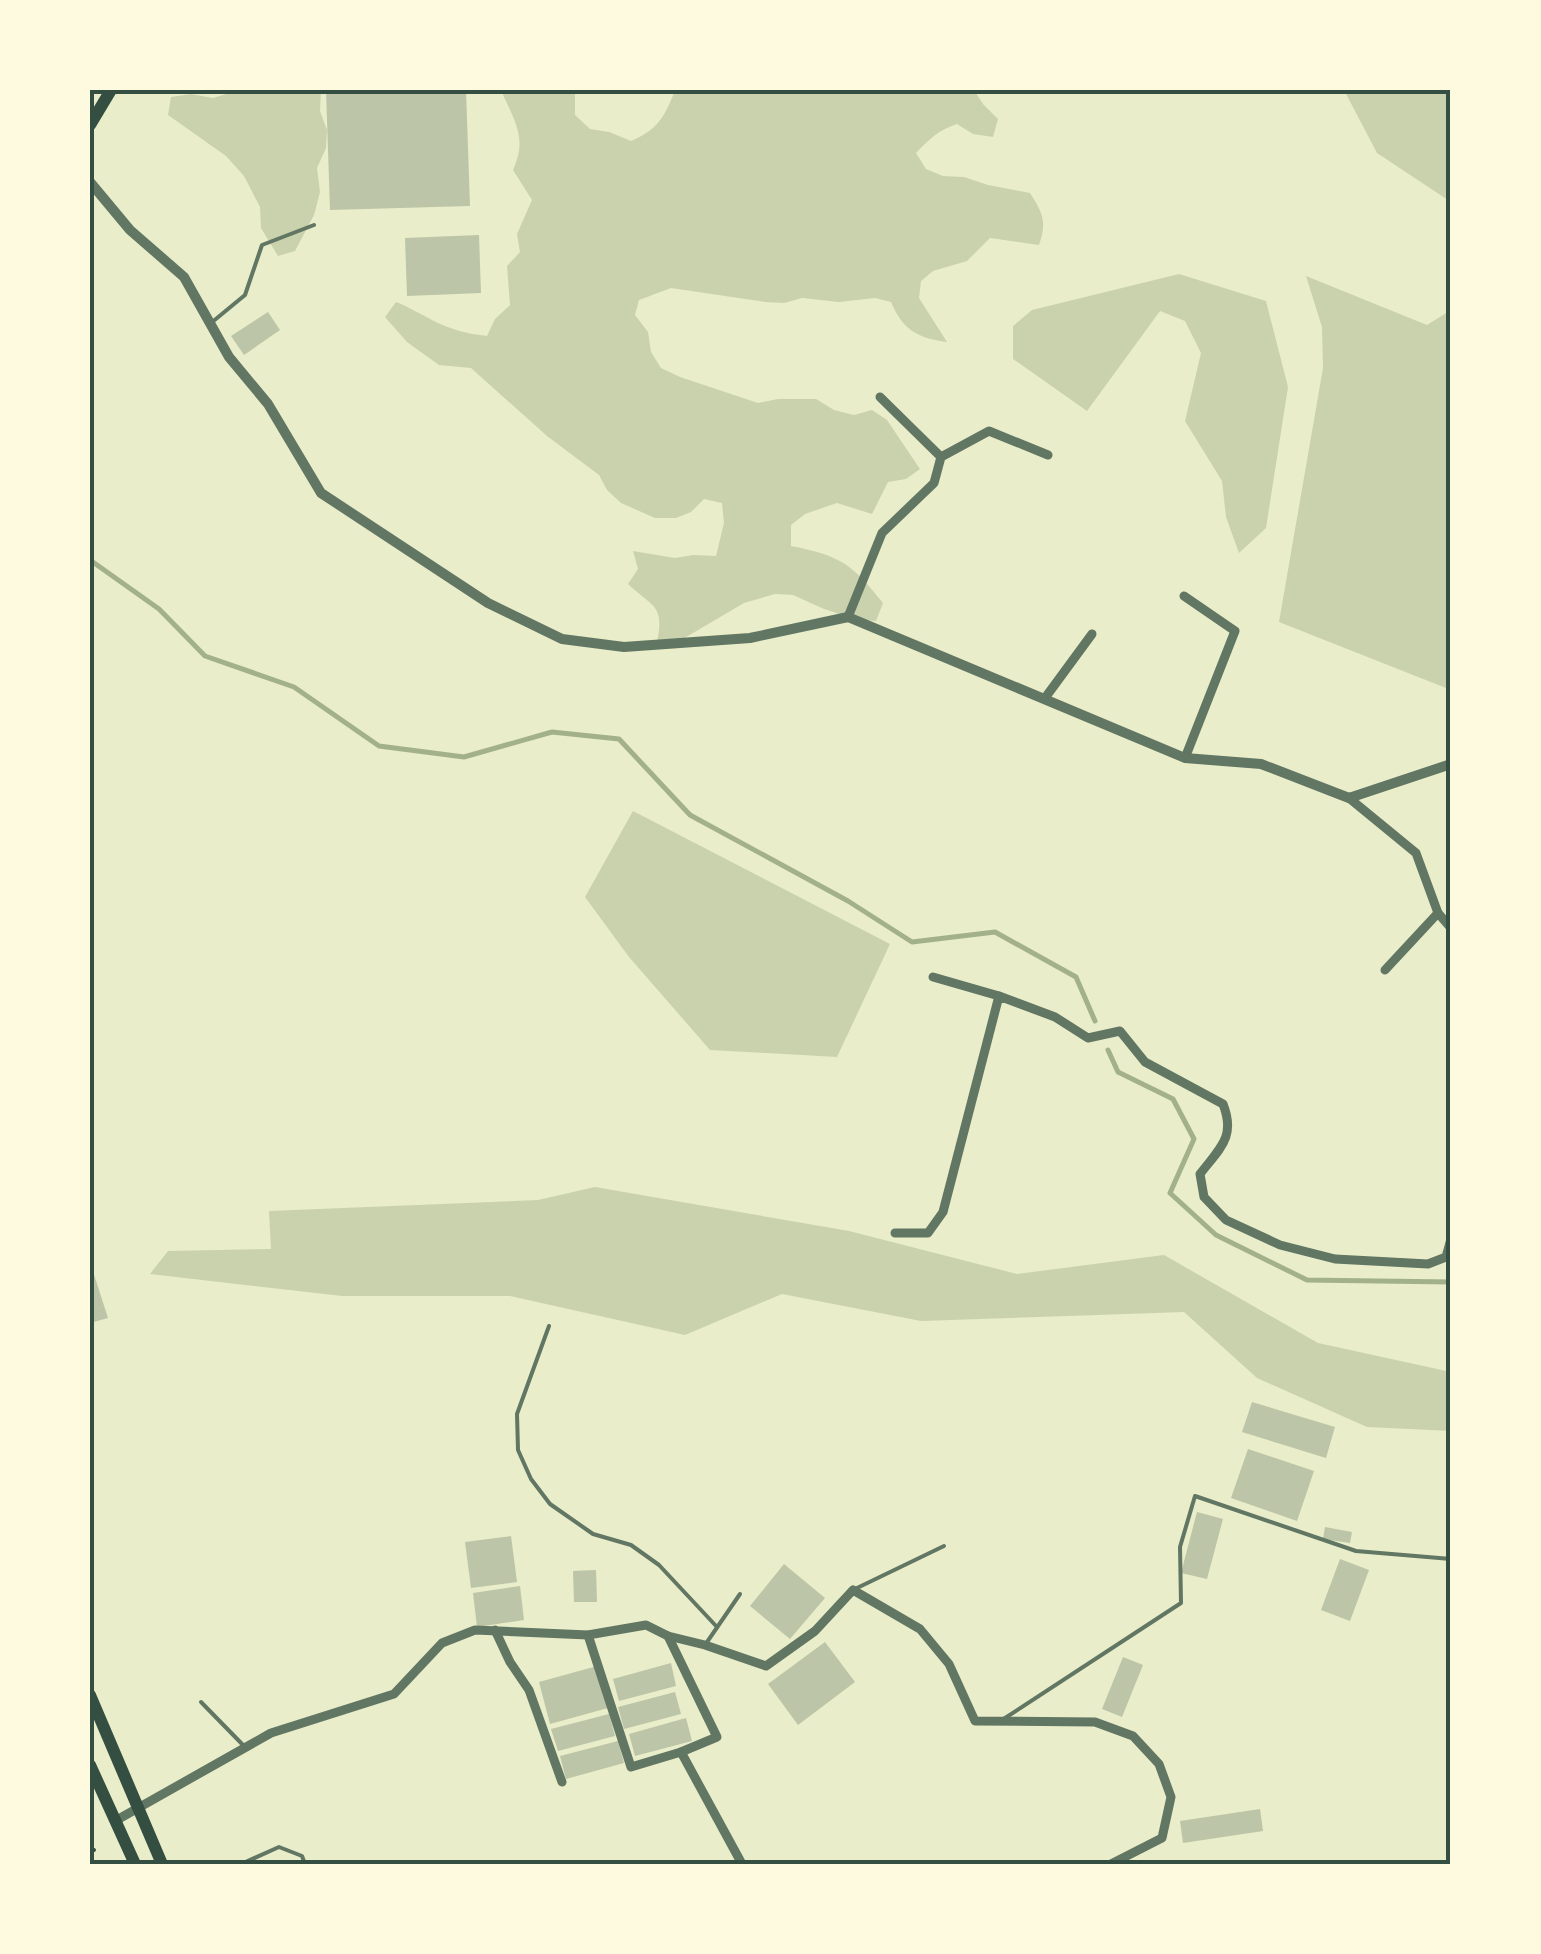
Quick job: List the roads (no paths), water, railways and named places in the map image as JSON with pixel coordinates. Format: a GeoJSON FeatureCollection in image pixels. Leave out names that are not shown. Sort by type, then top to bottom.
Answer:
{"type":"FeatureCollection","features":[{"type":"Feature","properties":{"kind":"main road"},"geometry":{"type":"LineString","coordinates":[[90,125],[111,90]]}},
{"type":"Feature","properties":{"kind":"main road"},"geometry":{"type":"LineString","coordinates":[[91,1699],[162,1864]]}},
{"type":"Feature","properties":{"kind":"main road"},"geometry":{"type":"LineString","coordinates":[[90,1765],[135,1864]]}},
{"type":"Feature","properties":{"kind":"street"},"geometry":{"type":"LineString","coordinates":[[90,182],[130,230],[184,278],[229,358],[268,404],[321,494],[488,603],[562,638],[624,647],[750,638],[848,617],[1185,758],[1261,764],[1349,798],[1416,853],[1438,913],[1451,928]]}},
{"type":"Feature","properties":{"kind":"street"},"geometry":{"type":"LineString","coordinates":[[880,396],[942,457]]}},
{"type":"Feature","properties":{"kind":"street"},"geometry":{"type":"LineString","coordinates":[[848,617],[882,533],[934,483],[942,457],[989,431],[1048,454]]}},
{"type":"Feature","properties":{"kind":"street"},"geometry":{"type":"LineString","coordinates":[[1184,596],[1235,631],[1185,758]]}},
{"type":"Feature","properties":{"kind":"street"},"geometry":{"type":"LineString","coordinates":[[1045,698],[1092,634]]}},
{"type":"Feature","properties":{"kind":"street"},"geometry":{"type":"LineString","coordinates":[[1349,798],[1451,764]]}},
{"type":"Feature","properties":{"kind":"street"},"geometry":{"type":"LineString","coordinates":[[1385,970],[1438,913]]}},
{"type":"Feature","properties":{"kind":"street"},"geometry":{"type":"LineString","coordinates":[[933,977],[1055,1016],[1088,1038],[1120,1031],[1145,1062],[1222,1104],[1228,1119],[1227,1140],[1200,1174],[1204,1197],[1226,1220],[1280,1246],[1335,1258],[1428,1264],[1446,1258],[1451,1239]]}},
{"type":"Feature","properties":{"kind":"street"},"geometry":{"type":"LineString","coordinates":[[895,1233],[928,1233],[943,1212],[999,996]]}},
{"type":"Feature","properties":{"kind":"street"},"geometry":{"type":"LineString","coordinates":[[116,1821],[272,1733],[394,1694],[442,1643],[475,1630],[588,1635],[646,1625],[668,1636],[705,1644],[766,1666],[815,1631],[853,1590],[920,1630],[949,1664],[974,1721],[1095,1722],[1133,1736],[1159,1764],[1171,1797],[1162,1838],[1111,1864]]}},
{"type":"Feature","properties":{"kind":"street"},"geometry":{"type":"LineString","coordinates":[[495,1630],[529,1690],[562,1782]]}},
{"type":"Feature","properties":{"kind":"street"},"geometry":{"type":"LineString","coordinates":[[588,1635],[631,1767],[717,1738],[668,1636]]}},
{"type":"Feature","properties":{"kind":"street"},"geometry":{"type":"LineString","coordinates":[[680,1752],[742,1864]]}},
{"type":"Feature","properties":{"kind":"lane"},"geometry":{"type":"LineString","coordinates":[[210,324],[246,294],[262,246],[314,225]]}},
{"type":"Feature","properties":{"kind":"lane"},"geometry":{"type":"LineString","coordinates":[[549,1326],[516,1414],[518,1450],[531,1479],[550,1504],[594,1534],[631,1545],[659,1565],[717,1628]]}},
{"type":"Feature","properties":{"kind":"lane"},"geometry":{"type":"LineString","coordinates":[[998,1722],[1181,1603],[1180,1547],[1195,1496],[1356,1551],[1451,1559]]}},
{"type":"Feature","properties":{"kind":"lane"},"geometry":{"type":"LineString","coordinates":[[853,1590],[944,1546]]}},
{"type":"Feature","properties":{"kind":"lane"},"geometry":{"type":"LineString","coordinates":[[705,1644],[740,1594]]}},
{"type":"Feature","properties":{"kind":"lane"},"geometry":{"type":"LineString","coordinates":[[201,1702],[246,1748]]}},
{"type":"Feature","properties":{"kind":"lane"},"geometry":{"type":"LineString","coordinates":[[242,1864],[279,1847],[302,1856],[305,1864]]}},
{"type":"Feature","properties":{"kind":"waterway"},"geometry":{"type":"LineString","coordinates":[[90,560],[159,609],[205,656],[294,687],[379,746],[464,757],[552,732],[619,739],[690,815],[848,901],[912,942],[995,932],[1076,977],[1095,1021]]}},
{"type":"Feature","properties":{"kind":"waterway"},"geometry":{"type":"LineString","coordinates":[[1108,1050],[1118,1072],[1173,1099],[1194,1139],[1170,1193],[1216,1235],[1307,1280],[1451,1282]]}}]}
